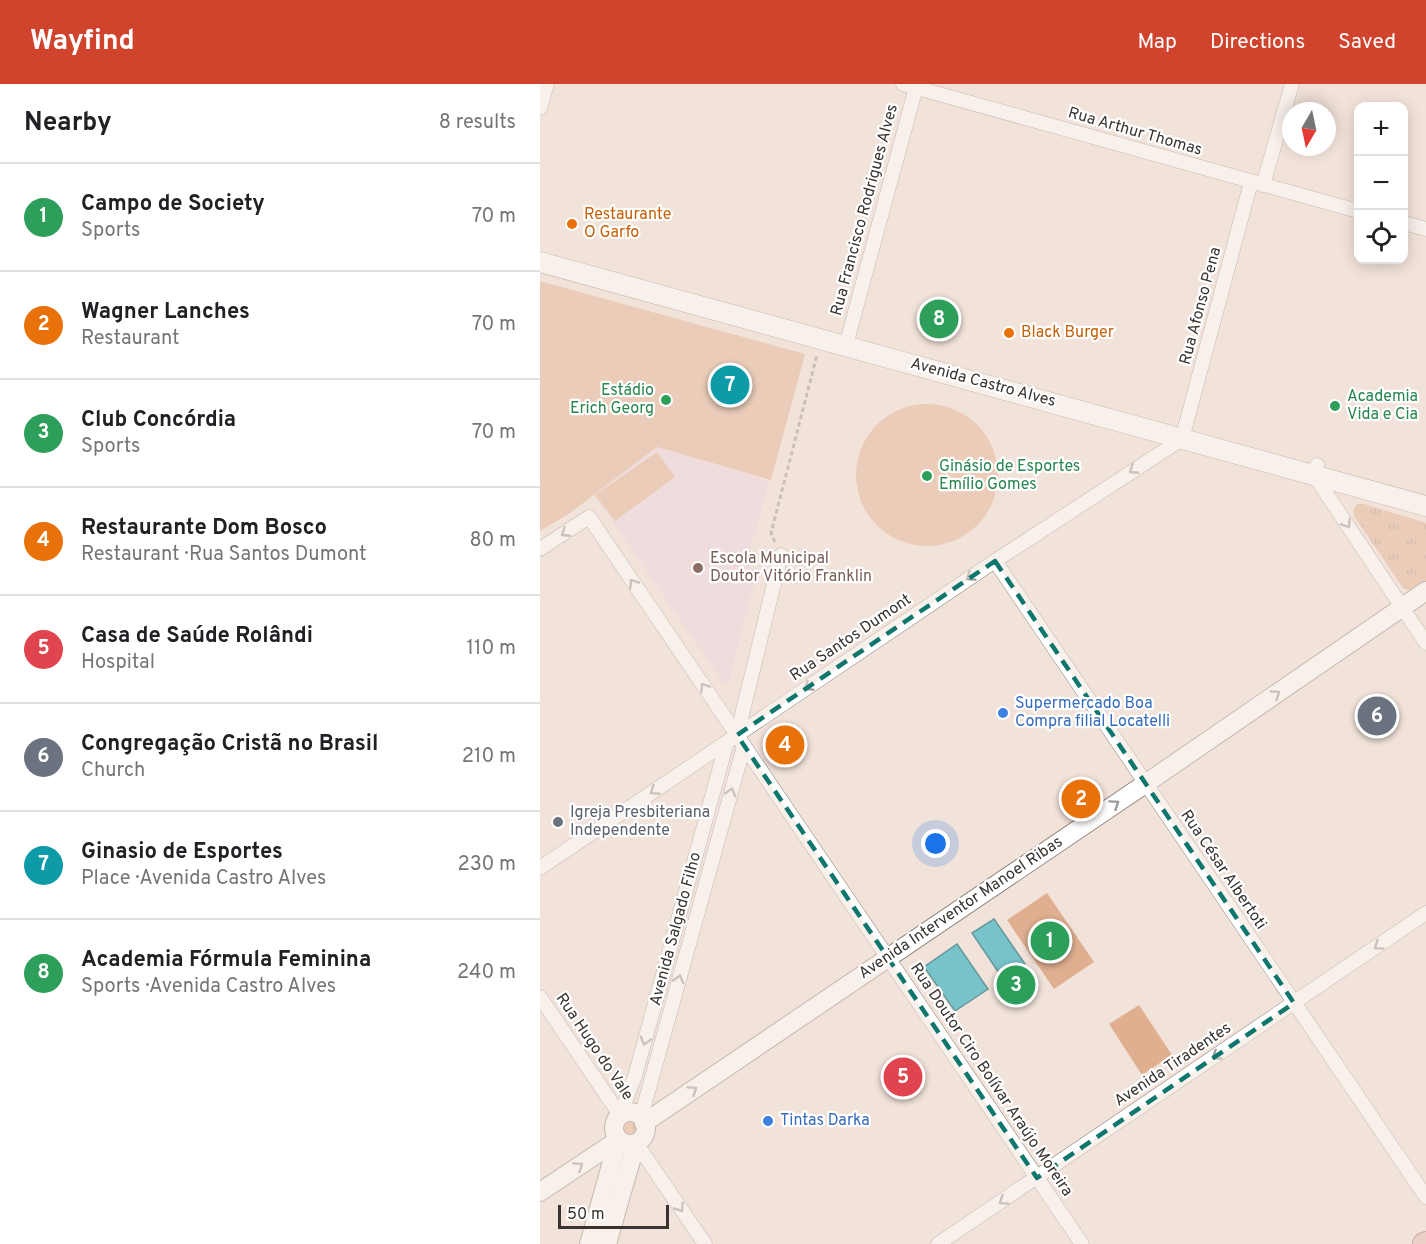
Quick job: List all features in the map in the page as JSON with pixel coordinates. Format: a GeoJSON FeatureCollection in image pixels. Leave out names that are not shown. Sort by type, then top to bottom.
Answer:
{"type":"FeatureCollection","features":[{"type":"Feature","properties":{"kind":"main road","name":"Avenida Castro Alves"},"geometry":{"type":"LineString","coordinates":[[540,250],[822,339],[847,340]]}},
{"type":"Feature","properties":{"kind":"main road","name":"Avenida Castro Alves"},"geometry":{"type":"LineString","coordinates":[[540,262],[691,297],[1316,470],[1426,506]]}},
{"type":"Feature","properties":{"kind":"main road","name":"Avenida Castro Alves"},"geometry":{"type":"LineString","coordinates":[[1316,470],[1426,494]]}},
{"type":"Feature","properties":{"kind":"street"},"geometry":{"type":"LineString","coordinates":[[540,108],[547,84]]}},
{"type":"Feature","properties":{"kind":"street","name":"Rua Afonso Pena"},"geometry":{"type":"LineString","coordinates":[[1184,433],[1257,184],[1292,84]]}},
{"type":"Feature","properties":{"kind":"street","name":"Rua Arthur Thomas"},"geometry":{"type":"LineString","coordinates":[[912,85],[1355,210]]}},
{"type":"Feature","properties":{"kind":"street","name":"Rua Francisco Rodrigues Alves"},"geometry":{"type":"LineString","coordinates":[[847,340],[912,85]]}},
{"type":"Feature","properties":{"kind":"street"},"geometry":{"type":"LineString","coordinates":[[1408,224],[1426,230]]}},
{"type":"Feature","properties":{"kind":"street","name":"Rua Santos Dumont"},"geometry":{"type":"LineString","coordinates":[[540,868],[736,741],[1184,433]]}},
{"type":"Feature","properties":{"kind":"street"},"geometry":{"type":"LineString","coordinates":[[1316,470],[1426,643]]}},
{"type":"Feature","properties":{"kind":"street","name":"Rua Doutor Ciro Bolívar Araújo Moreira"},"geometry":{"type":"LineString","coordinates":[[540,549],[589,517],[736,741],[888,956],[1082,1244]]}},
{"type":"Feature","properties":{"kind":"street","name":"Avenida Salgado Filho"},"geometry":{"type":"LineString","coordinates":[[643,1120],[685,957],[781,555]]}},
{"type":"Feature","properties":{"kind":"street","name":"Rua César Albertoti"},"geometry":{"type":"LineString","coordinates":[[995,561],[1426,1197]]}},
{"type":"Feature","properties":{"kind":"street","name":"Avenida Interventor Manoel Ribas"},"geometry":{"type":"LineString","coordinates":[[643,1120],[1145,784],[1426,591]]}},
{"type":"Feature","properties":{"kind":"street","name":"Avenida Salgado Filho"},"geometry":{"type":"LineString","coordinates":[[620,1114],[635,1076],[670,953],[736,741]]}},
{"type":"Feature","properties":{"kind":"street","name":"Avenida Tiradentes"},"geometry":{"type":"LineString","coordinates":[[938,1244],[1426,913]]}},
{"type":"Feature","properties":{"kind":"street"},"geometry":{"type":"LineString","coordinates":[[670,953],[685,957]]}},
{"type":"Feature","properties":{"kind":"street","name":"Rua Hugo do Vale"},"geometry":{"type":"LineString","coordinates":[[540,997],[620,1114]]}},
{"type":"Feature","properties":{"kind":"street"},"geometry":{"type":"LineString","coordinates":[[540,1192],[627,1141],[644,1135],[643,1120],[637,1114],[629,1112],[620,1114],[613,1130],[627,1141],[705,1244]]}},
{"type":"Feature","properties":{"kind":"street"},"geometry":{"type":"LineString","coordinates":[[589,1244],[627,1141]]}},
{"type":"Feature","properties":{"kind":"street"},"geometry":{"type":"LineString","coordinates":[[607,1244],[627,1141]]}},
{"type":"Feature","properties":{"kind":"path"},"geometry":{"type":"LineString","coordinates":[[781,555],[771,533],[822,339]]}},
{"type":"Feature","properties":{"kind":"highlighted area"},"geometry":{"type":"Polygon","coordinates":[[[995,561],[1294,1003],[1037,1178],[737,735],[995,561]]]}},
{"type":"Feature","properties":{"kind":"shaded area","name":"Escola Municipal Doutor Vitório Franklin"},"geometry":{"type":"Polygon","coordinates":[[[657,447],[770,481],[746,563],[757,573],[729,683],[723,683],[594,495],[657,447]]]}},
{"type":"Feature","properties":{"kind":"green space","name":"Estádio Erich Georg"},"geometry":{"type":"Polygon","coordinates":[[[540,281],[805,354],[771,480],[657,447],[570,513],[540,531],[540,281]]]}},
{"type":"Feature","properties":{"kind":"green space","name":"Ginásio de Esportes Emílio Gomes"},"geometry":{"type":"Polygon","coordinates":[[[927,404],[954,410],[977,425],[992,448],[998,475],[992,502],[977,525],[954,540],[927,546],[900,540],[877,525],[862,502],[856,475],[862,448],[877,425],[900,410],[927,404]]]}},
{"type":"Feature","properties":{"kind":"green space"},"geometry":{"type":"Polygon","coordinates":[[[657,452],[675,477],[615,521],[595,495],[657,452]]]}},
{"type":"Feature","properties":{"kind":"green space"},"geometry":{"type":"Polygon","coordinates":[[[1357,504],[1364,504],[1426,523],[1426,582],[1413,590],[1403,588],[1354,516],[1353,510],[1357,504]]]}},
{"type":"Feature","properties":{"kind":"green space"},"geometry":{"type":"Polygon","coordinates":[[[1047,893],[1094,962],[1054,989],[1007,920],[1047,893]]]}},
{"type":"Feature","properties":{"kind":"green space"},"geometry":{"type":"Polygon","coordinates":[[[1139,1005],[1172,1055],[1142,1075],[1109,1024],[1139,1005]]]}},
{"type":"Feature","properties":{"kind":"green space"},"geometry":{"type":"Polygon","coordinates":[[[628,1114],[634,1115],[637,1120],[635,1136],[630,1141],[624,1140],[621,1134],[624,1118],[628,1114]]]}},
{"type":"Feature","properties":{"kind":"water"},"geometry":{"type":"Polygon","coordinates":[[[994,919],[1025,964],[1003,979],[972,933],[994,919]]]}},
{"type":"Feature","properties":{"kind":"water"},"geometry":{"type":"Polygon","coordinates":[[[957,944],[988,989],[955,1011],[924,967],[957,944]]]}},
{"type":"Feature","properties":{"kind":"place","name":"Restaurante O Garfo"},"geometry":{"type":"Point","coordinates":[572,224]}},
{"type":"Feature","properties":{"kind":"place","name":"Academia Fórmula Feminina"},"geometry":{"type":"Point","coordinates":[939,319]}},
{"type":"Feature","properties":{"kind":"place","name":"Black Burger"},"geometry":{"type":"Point","coordinates":[1009,333]}},
{"type":"Feature","properties":{"kind":"place","name":"Ginasio de Esportes"},"geometry":{"type":"Point","coordinates":[730,385]}},
{"type":"Feature","properties":{"kind":"place","name":"Estádio Erich Georg"},"geometry":{"type":"Point","coordinates":[666,400]}},
{"type":"Feature","properties":{"kind":"place","name":"Academia Vida e Cia"},"geometry":{"type":"Point","coordinates":[1335,406]}},
{"type":"Feature","properties":{"kind":"place","name":"Ginásio de Esportes Emílio Gomes"},"geometry":{"type":"Point","coordinates":[927,476]}},
{"type":"Feature","properties":{"kind":"place","name":"Escola Municipal Doutor Vitório Franklin"},"geometry":{"type":"Point","coordinates":[698,568]}},
{"type":"Feature","properties":{"kind":"place","name":"Supermercado Boa Compra filial Locatelli"},"geometry":{"type":"Point","coordinates":[1003,713]}},
{"type":"Feature","properties":{"kind":"place","name":"Congregação Cristã no Brasil"},"geometry":{"type":"Point","coordinates":[1377,716]}},
{"type":"Feature","properties":{"kind":"place","name":"Restaurante Dom Bosco"},"geometry":{"type":"Point","coordinates":[785,745]}},
{"type":"Feature","properties":{"kind":"place","name":"Wagner Lanches"},"geometry":{"type":"Point","coordinates":[1081,799]}},
{"type":"Feature","properties":{"kind":"place","name":"Igreja Presbiteriana Independente"},"geometry":{"type":"Point","coordinates":[558,822]}},
{"type":"Feature","properties":{"kind":"place","name":"Campo de Society"},"geometry":{"type":"Point","coordinates":[1050,941]}},
{"type":"Feature","properties":{"kind":"place","name":"Club Concórdia"},"geometry":{"type":"Point","coordinates":[1016,985]}},
{"type":"Feature","properties":{"kind":"place","name":"Casa de Saúde Rolândi"},"geometry":{"type":"Point","coordinates":[903,1077]}},
{"type":"Feature","properties":{"kind":"place","name":"Tintas Darka"},"geometry":{"type":"Point","coordinates":[768,1121]}}]}
